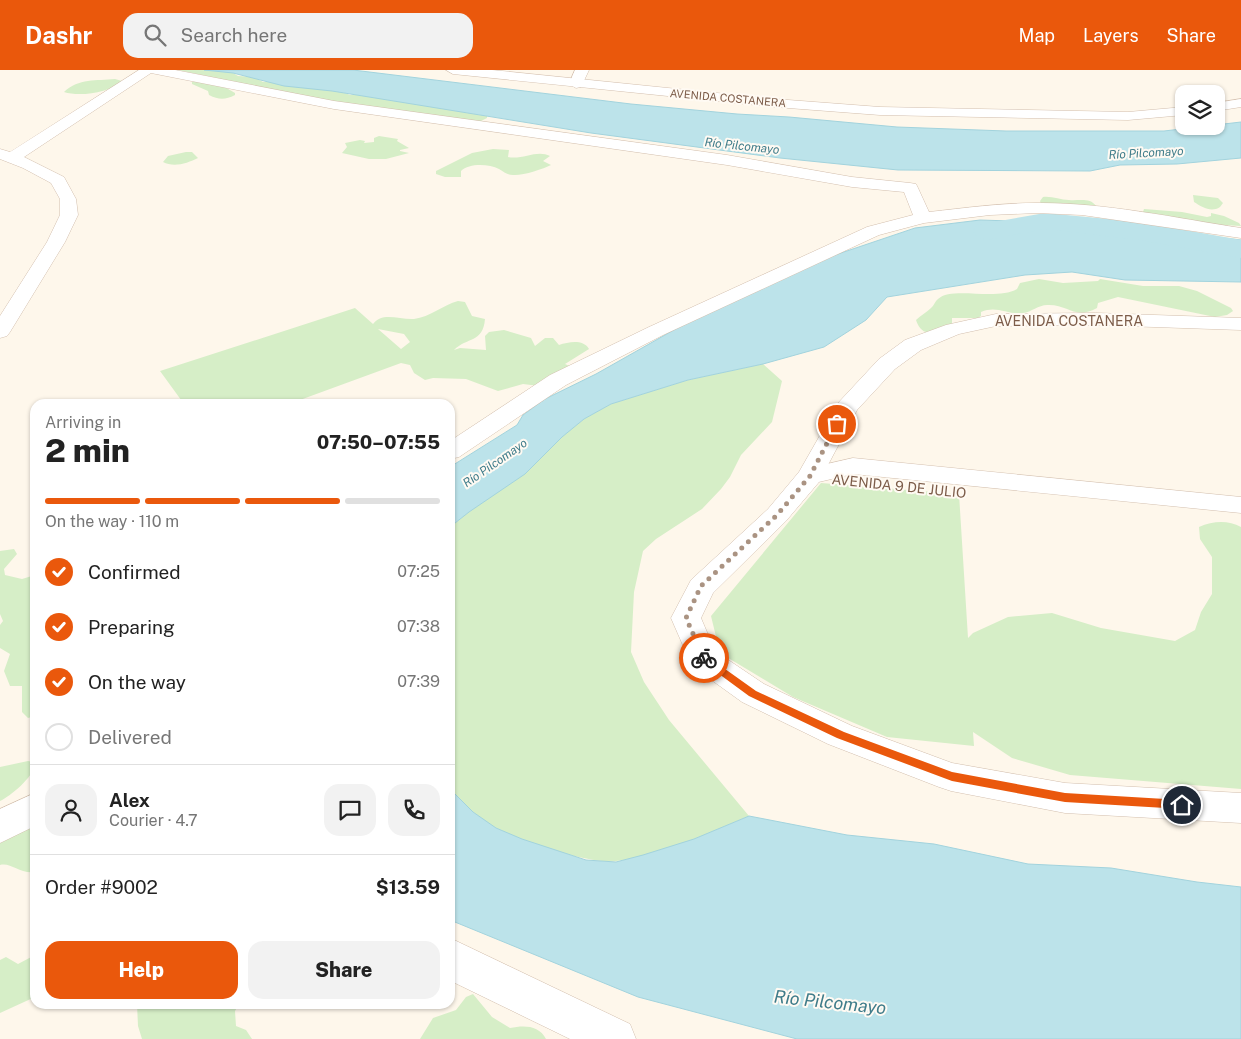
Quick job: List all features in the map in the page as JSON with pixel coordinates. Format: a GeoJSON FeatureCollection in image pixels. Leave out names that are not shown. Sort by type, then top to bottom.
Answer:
{"type":"FeatureCollection","features":[{"type":"Feature","properties":{"kind":"street"},"geometry":{"type":"LineString","coordinates":[[6,156],[139,77],[147,70]]}},
{"type":"Feature","properties":{"kind":"street"},"geometry":{"type":"LineString","coordinates":[[155,70],[334,105],[727,160],[852,182],[910,188],[923,218]]}},
{"type":"Feature","properties":{"kind":"street","name":"AVENIDA COSTANERA"},"geometry":{"type":"LineString","coordinates":[[453,70],[502,73],[576,84],[880,111],[1128,116],[1175,112]]}},
{"type":"Feature","properties":{"kind":"street"},"geometry":{"type":"LineString","coordinates":[[576,84],[582,70]]}},
{"type":"Feature","properties":{"kind":"street"},"geometry":{"type":"LineString","coordinates":[[1225,106],[1241,103]]}},
{"type":"Feature","properties":{"kind":"street"},"geometry":{"type":"LineString","coordinates":[[0,332],[56,242],[69,215],[68,199],[58,180],[6,156]]}},
{"type":"Feature","properties":{"kind":"street"},"geometry":{"type":"LineString","coordinates":[[455,449],[558,380],[656,331],[873,231],[923,218],[990,210],[1037,208],[1082,210],[1241,233]]}},
{"type":"Feature","properties":{"kind":"street","name":"AVENIDA COSTANERA"},"geometry":{"type":"LineString","coordinates":[[1241,324],[1096,319],[996,320],[953,329],[913,345],[887,364],[847,407],[810,476],[777,515],[701,586],[686,618],[703,658],[761,698],[840,735],[952,777],[1065,798],[1241,808]]}},
{"type":"Feature","properties":{"kind":"street","name":"AVENIDA 9 DE JULIO"},"geometry":{"type":"LineString","coordinates":[[810,476],[853,466],[1241,505]]}},
{"type":"Feature","properties":{"kind":"street","name":"AVENIDA 9 DE JULIO"},"geometry":{"type":"LineString","coordinates":[[810,476],[1241,521]]}},
{"type":"Feature","properties":{"kind":"street"},"geometry":{"type":"LineString","coordinates":[[0,827],[30,811]]}},
{"type":"Feature","properties":{"kind":"street"},"geometry":{"type":"LineString","coordinates":[[455,960],[469,969],[615,1039]]}},
{"type":"Feature","properties":{"kind":"green space"},"geometry":{"type":"Polygon","coordinates":[[[178,70],[228,70],[238,76],[254,77],[263,82],[276,81],[340,91],[350,95],[365,94],[487,116],[487,118],[479,122],[330,102],[178,70]]]}},
{"type":"Feature","properties":{"kind":"green space"},"geometry":{"type":"Polygon","coordinates":[[[115,79],[122,81],[102,91],[86,94],[64,92],[82,82],[115,79]]]}},
{"type":"Feature","properties":{"kind":"green space"},"geometry":{"type":"Polygon","coordinates":[[[195,81],[223,86],[235,93],[235,95],[225,99],[216,98],[209,95],[208,91],[192,84],[195,81]]]}},
{"type":"Feature","properties":{"kind":"green space"},"geometry":{"type":"Polygon","coordinates":[[[379,136],[398,139],[397,141],[409,148],[400,151],[409,153],[386,159],[369,159],[342,153],[347,147],[345,143],[360,140],[365,141],[364,143],[374,142],[374,138],[379,136]]]}},
{"type":"Feature","properties":{"kind":"green space"},"geometry":{"type":"Polygon","coordinates":[[[493,149],[509,150],[508,157],[514,158],[545,154],[550,156],[543,161],[551,165],[517,175],[507,174],[495,167],[485,165],[465,168],[461,171],[461,177],[445,177],[436,174],[436,171],[472,153],[493,149]]]}},
{"type":"Feature","properties":{"kind":"green space"},"geometry":{"type":"Polygon","coordinates":[[[192,152],[198,158],[176,165],[163,162],[168,156],[192,152]]]}},
{"type":"Feature","properties":{"kind":"green space"},"geometry":{"type":"Polygon","coordinates":[[[1193,195],[1218,198],[1223,203],[1217,209],[1207,209],[1194,202],[1193,195]]]}},
{"type":"Feature","properties":{"kind":"green space"},"geometry":{"type":"Polygon","coordinates":[[[1043,197],[1087,200],[1096,206],[1041,204],[1040,201],[1043,197]]]}},
{"type":"Feature","properties":{"kind":"green space"},"geometry":{"type":"Polygon","coordinates":[[[1144,209],[1182,212],[1207,217],[1211,216],[1211,213],[1224,216],[1239,223],[1241,226],[1206,224],[1147,214],[1143,212],[1144,209]]]}},
{"type":"Feature","properties":{"kind":"green space"},"geometry":{"type":"Polygon","coordinates":[[[1039,279],[1063,283],[1098,281],[1100,279],[1143,286],[1179,286],[1197,291],[1231,308],[1233,311],[1227,315],[1215,317],[1118,297],[1098,303],[1097,308],[1083,313],[1049,305],[1023,313],[992,309],[981,312],[981,316],[978,318],[952,318],[952,324],[928,333],[920,328],[916,320],[945,295],[964,293],[998,294],[1017,289],[1020,283],[1039,279]]]}},
{"type":"Feature","properties":{"kind":"green space"},"geometry":{"type":"Polygon","coordinates":[[[458,301],[465,302],[472,316],[485,319],[484,327],[478,336],[454,350],[460,348],[486,350],[485,336],[489,332],[504,330],[531,338],[535,346],[545,338],[553,338],[559,345],[571,342],[580,343],[589,349],[565,364],[572,367],[539,386],[523,384],[498,391],[466,379],[433,378],[425,380],[414,373],[410,365],[401,363],[303,399],[180,399],[160,371],[355,308],[373,324],[377,320],[386,317],[414,319],[458,301]],[[378,329],[401,349],[410,342],[404,334],[378,329]]]}},
{"type":"Feature","properties":{"kind":"green space"},"geometry":{"type":"Polygon","coordinates":[[[763,364],[782,381],[772,422],[741,455],[730,477],[721,489],[702,509],[656,539],[643,551],[634,592],[631,652],[644,682],[669,720],[749,816],[667,849],[632,859],[604,861],[573,856],[507,834],[483,820],[455,794],[455,523],[584,419],[611,404],[688,380],[763,364]]]}},
{"type":"Feature","properties":{"kind":"green space"},"geometry":{"type":"Polygon","coordinates":[[[821,483],[959,494],[968,638],[973,633],[1008,617],[1052,613],[1101,628],[1175,641],[1195,630],[1201,612],[1212,594],[1212,557],[1200,539],[1199,527],[1220,522],[1231,523],[1241,527],[1241,789],[1070,775],[1012,758],[973,732],[974,746],[887,737],[793,697],[720,653],[711,616],[821,483]]]}},
{"type":"Feature","properties":{"kind":"green space"},"geometry":{"type":"Polygon","coordinates":[[[14,549],[17,554],[4,569],[5,575],[22,579],[30,577],[30,717],[28,718],[22,712],[22,686],[10,686],[4,671],[10,654],[0,648],[0,625],[3,621],[0,614],[0,551],[14,549]]]}},
{"type":"Feature","properties":{"kind":"green space"},"geometry":{"type":"Polygon","coordinates":[[[30,761],[30,775],[15,791],[0,801],[0,767],[30,761]]]}},
{"type":"Feature","properties":{"kind":"green space"},"geometry":{"type":"Polygon","coordinates":[[[30,818],[30,872],[8,865],[0,865],[0,830],[30,818]]]}},
{"type":"Feature","properties":{"kind":"green space"},"geometry":{"type":"Polygon","coordinates":[[[6,957],[18,964],[30,958],[30,999],[0,1013],[0,960],[6,957]]]}},
{"type":"Feature","properties":{"kind":"green space"},"geometry":{"type":"Polygon","coordinates":[[[473,994],[492,1017],[510,1028],[531,1027],[543,1034],[546,1039],[420,1039],[433,1018],[456,1010],[466,997],[473,994]]]}},
{"type":"Feature","properties":{"kind":"green space"},"geometry":{"type":"Polygon","coordinates":[[[137,1009],[236,1009],[236,1026],[246,1030],[252,1039],[142,1039],[138,1026],[137,1009]]]}},
{"type":"Feature","properties":{"kind":"water"},"geometry":{"type":"Polygon","coordinates":[[[204,70],[353,70],[631,104],[897,127],[1006,131],[1175,130],[1175,135],[1225,135],[1225,124],[1241,122],[1241,158],[1177,164],[1120,165],[1090,171],[898,170],[780,158],[591,133],[332,91],[284,86],[233,73],[204,70]]]}},
{"type":"Feature","properties":{"kind":"water"},"geometry":{"type":"Polygon","coordinates":[[[980,220],[1104,224],[1241,240],[1241,282],[1125,280],[1072,272],[1025,275],[887,297],[866,320],[824,347],[763,364],[688,380],[611,404],[584,419],[562,437],[525,474],[455,523],[455,464],[517,425],[523,415],[545,399],[596,374],[688,322],[832,256],[915,228],[980,220]]]}},
{"type":"Feature","properties":{"kind":"water"},"geometry":{"type":"Polygon","coordinates":[[[455,794],[473,812],[496,828],[522,839],[586,860],[616,862],[643,855],[694,839],[749,816],[847,835],[934,844],[1028,864],[1111,868],[1241,887],[1241,1039],[797,1039],[638,997],[455,922],[455,794]]]}},
{"type":"Feature","properties":{"kind":"waterway","name":"Río Pilcomayo"},"geometry":{"type":"LineString","coordinates":[[987,231],[1045,221],[1140,231],[1241,249]]}},
{"type":"Feature","properties":{"kind":"way so far"},"geometry":{"type":"LineString","coordinates":[[704,658],[686,618],[701,586],[777,515],[810,476],[837,424]]}},
{"type":"Feature","properties":{"kind":"route"},"geometry":{"type":"LineString","coordinates":[[704,658],[752,693],[840,735],[952,777],[1065,798],[1182,805]]}}]}
